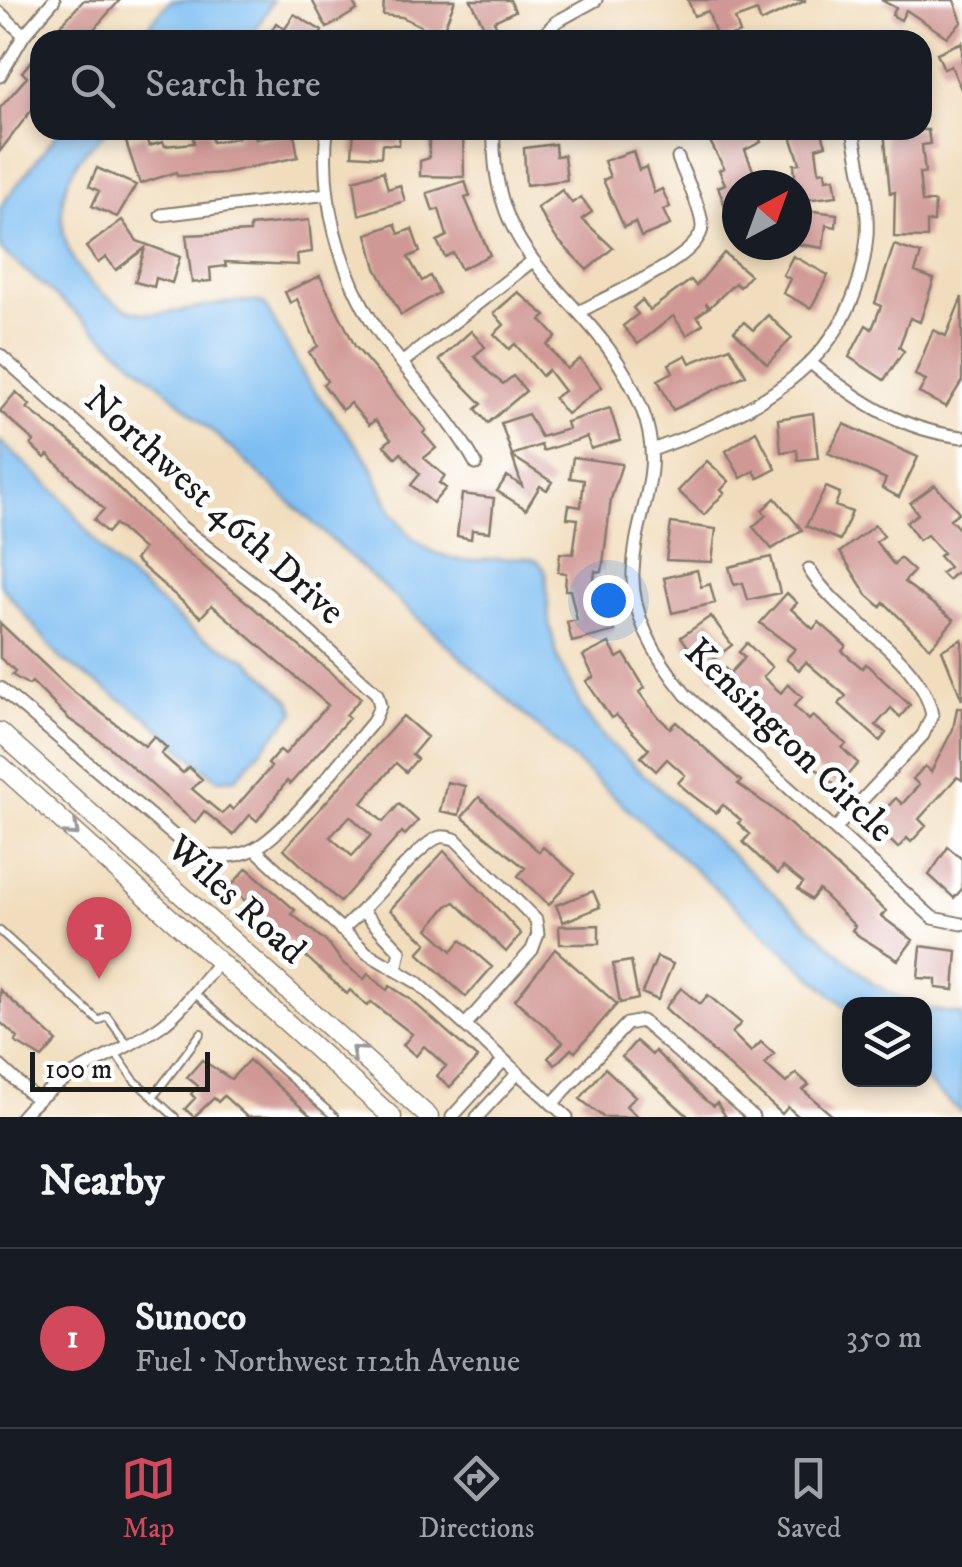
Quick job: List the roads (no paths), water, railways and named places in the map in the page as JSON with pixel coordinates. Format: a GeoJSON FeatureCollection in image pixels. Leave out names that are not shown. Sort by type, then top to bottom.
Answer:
{"type":"FeatureCollection","features":[{"type":"Feature","properties":{"kind":"main road","name":"Wiles Road"},"geometry":{"type":"LineString","coordinates":[[0,732],[429,1117]]}},
{"type":"Feature","properties":{"kind":"main road","name":"Wiles Road"},"geometry":{"type":"LineString","coordinates":[[0,765],[392,1117]]}},
{"type":"Feature","properties":{"kind":"main road"},"geometry":{"type":"LineString","coordinates":[[219,962],[258,964]]}},
{"type":"Feature","properties":{"kind":"street"},"geometry":{"type":"LineString","coordinates":[[0,76],[24,35],[54,0]]}},
{"type":"Feature","properties":{"kind":"street"},"geometry":{"type":"LineString","coordinates":[[548,30],[596,0]]}},
{"type":"Feature","properties":{"kind":"street"},"geometry":{"type":"LineString","coordinates":[[0,13],[24,35]]}},
{"type":"Feature","properties":{"kind":"street"},"geometry":{"type":"LineString","coordinates":[[326,140],[328,194],[339,250],[354,291],[462,438],[476,464]]}},
{"type":"Feature","properties":{"kind":"street","name":"Kensington Circle"},"geometry":{"type":"LineString","coordinates":[[494,140],[492,170],[504,217],[531,262],[579,312],[622,366],[654,449],[650,496],[632,576],[641,618],[658,661],[686,695],[933,918],[962,924]]}},
{"type":"Feature","properties":{"kind":"street"},"geometry":{"type":"LineString","coordinates":[[654,449],[761,403],[813,365],[858,282],[867,235],[854,140]]}},
{"type":"Feature","properties":{"kind":"street"},"geometry":{"type":"LineString","coordinates":[[579,312],[676,262],[696,245],[702,226],[678,158]]}},
{"type":"Feature","properties":{"kind":"street"},"geometry":{"type":"LineString","coordinates":[[161,215],[328,194]]}},
{"type":"Feature","properties":{"kind":"street"},"geometry":{"type":"LineString","coordinates":[[403,362],[531,262]]}},
{"type":"Feature","properties":{"kind":"street","name":"Northwest 46th Drive"},"geometry":{"type":"LineString","coordinates":[[0,355],[94,439],[178,525],[269,595],[377,694],[380,706],[373,722],[276,831],[254,849]]}},
{"type":"Feature","properties":{"kind":"street"},"geometry":{"type":"LineString","coordinates":[[813,365],[864,405],[926,432],[962,437]]}},
{"type":"Feature","properties":{"kind":"street"},"geometry":{"type":"LineString","coordinates":[[810,569],[825,595],[921,680],[932,714],[923,735],[835,829]]}},
{"type":"Feature","properties":{"kind":"street"},"geometry":{"type":"LineString","coordinates":[[0,688],[192,852],[221,857],[254,849],[341,930],[466,1024],[567,1117]]}},
{"type":"Feature","properties":{"kind":"street"},"geometry":{"type":"LineString","coordinates":[[341,930],[364,914],[426,844],[441,836],[456,839],[529,912],[538,934],[532,950],[466,1024]]}},
{"type":"Feature","properties":{"kind":"street"},"geometry":{"type":"LineString","coordinates":[[364,914],[400,951],[396,970]]}},
{"type":"Feature","properties":{"kind":"street"},"geometry":{"type":"LineString","coordinates":[[21,1117],[58,1080],[116,1054],[166,1022],[219,962]]}},
{"type":"Feature","properties":{"kind":"street"},"geometry":{"type":"LineString","coordinates":[[552,1104],[627,1024],[642,1021],[753,1117]]}},
{"type":"Feature","properties":{"kind":"street"},"geometry":{"type":"LineString","coordinates":[[452,1117],[504,1060]]}},
{"type":"Feature","properties":{"kind":"street"},"geometry":{"type":"LineString","coordinates":[[0,1066],[36,1098]]}},
{"type":"Feature","properties":{"kind":"street"},"geometry":{"type":"LineString","coordinates":[[477,1117],[518,1072]]}},
{"type":"Feature","properties":{"kind":"lane"},"geometry":{"type":"LineString","coordinates":[[0,931],[99,1020],[107,1016],[128,1046]]}},
{"type":"Feature","properties":{"kind":"lane"},"geometry":{"type":"LineString","coordinates":[[193,992],[334,1117]]}},
{"type":"Feature","properties":{"kind":"lane"},"geometry":{"type":"LineString","coordinates":[[153,1097],[202,1034]]}},
{"type":"Feature","properties":{"kind":"lane"},"geometry":{"type":"LineString","coordinates":[[116,1054],[175,1117]]}},
{"type":"Feature","properties":{"kind":"water"},"geometry":{"type":"Polygon","coordinates":[[[171,0],[273,0],[256,30],[145,30],[171,0]]]}},
{"type":"Feature","properties":{"kind":"water"},"geometry":{"type":"Polygon","coordinates":[[[52,140],[98,140],[71,173],[62,208],[66,243],[83,275],[112,300],[143,313],[236,302],[264,303],[307,381],[369,461],[391,511],[412,538],[433,552],[462,561],[525,557],[538,561],[546,572],[549,623],[558,659],[584,712],[605,739],[872,983],[898,997],[842,997],[842,1004],[171,394],[0,249],[0,207],[52,140]]]}},
{"type":"Feature","properties":{"kind":"water"},"geometry":{"type":"Polygon","coordinates":[[[0,441],[59,494],[111,561],[195,633],[248,660],[291,701],[295,712],[236,778],[219,779],[209,773],[148,718],[60,658],[0,584],[0,441]]]}},
{"type":"Feature","properties":{"kind":"water"},"geometry":{"type":"Polygon","coordinates":[[[932,1010],[962,1014],[962,1113],[932,1087],[932,1010]]]}},
{"type":"Feature","properties":{"kind":"place","name":"Sunoco"},"geometry":{"type":"Point","coordinates":[99,979]}}]}
